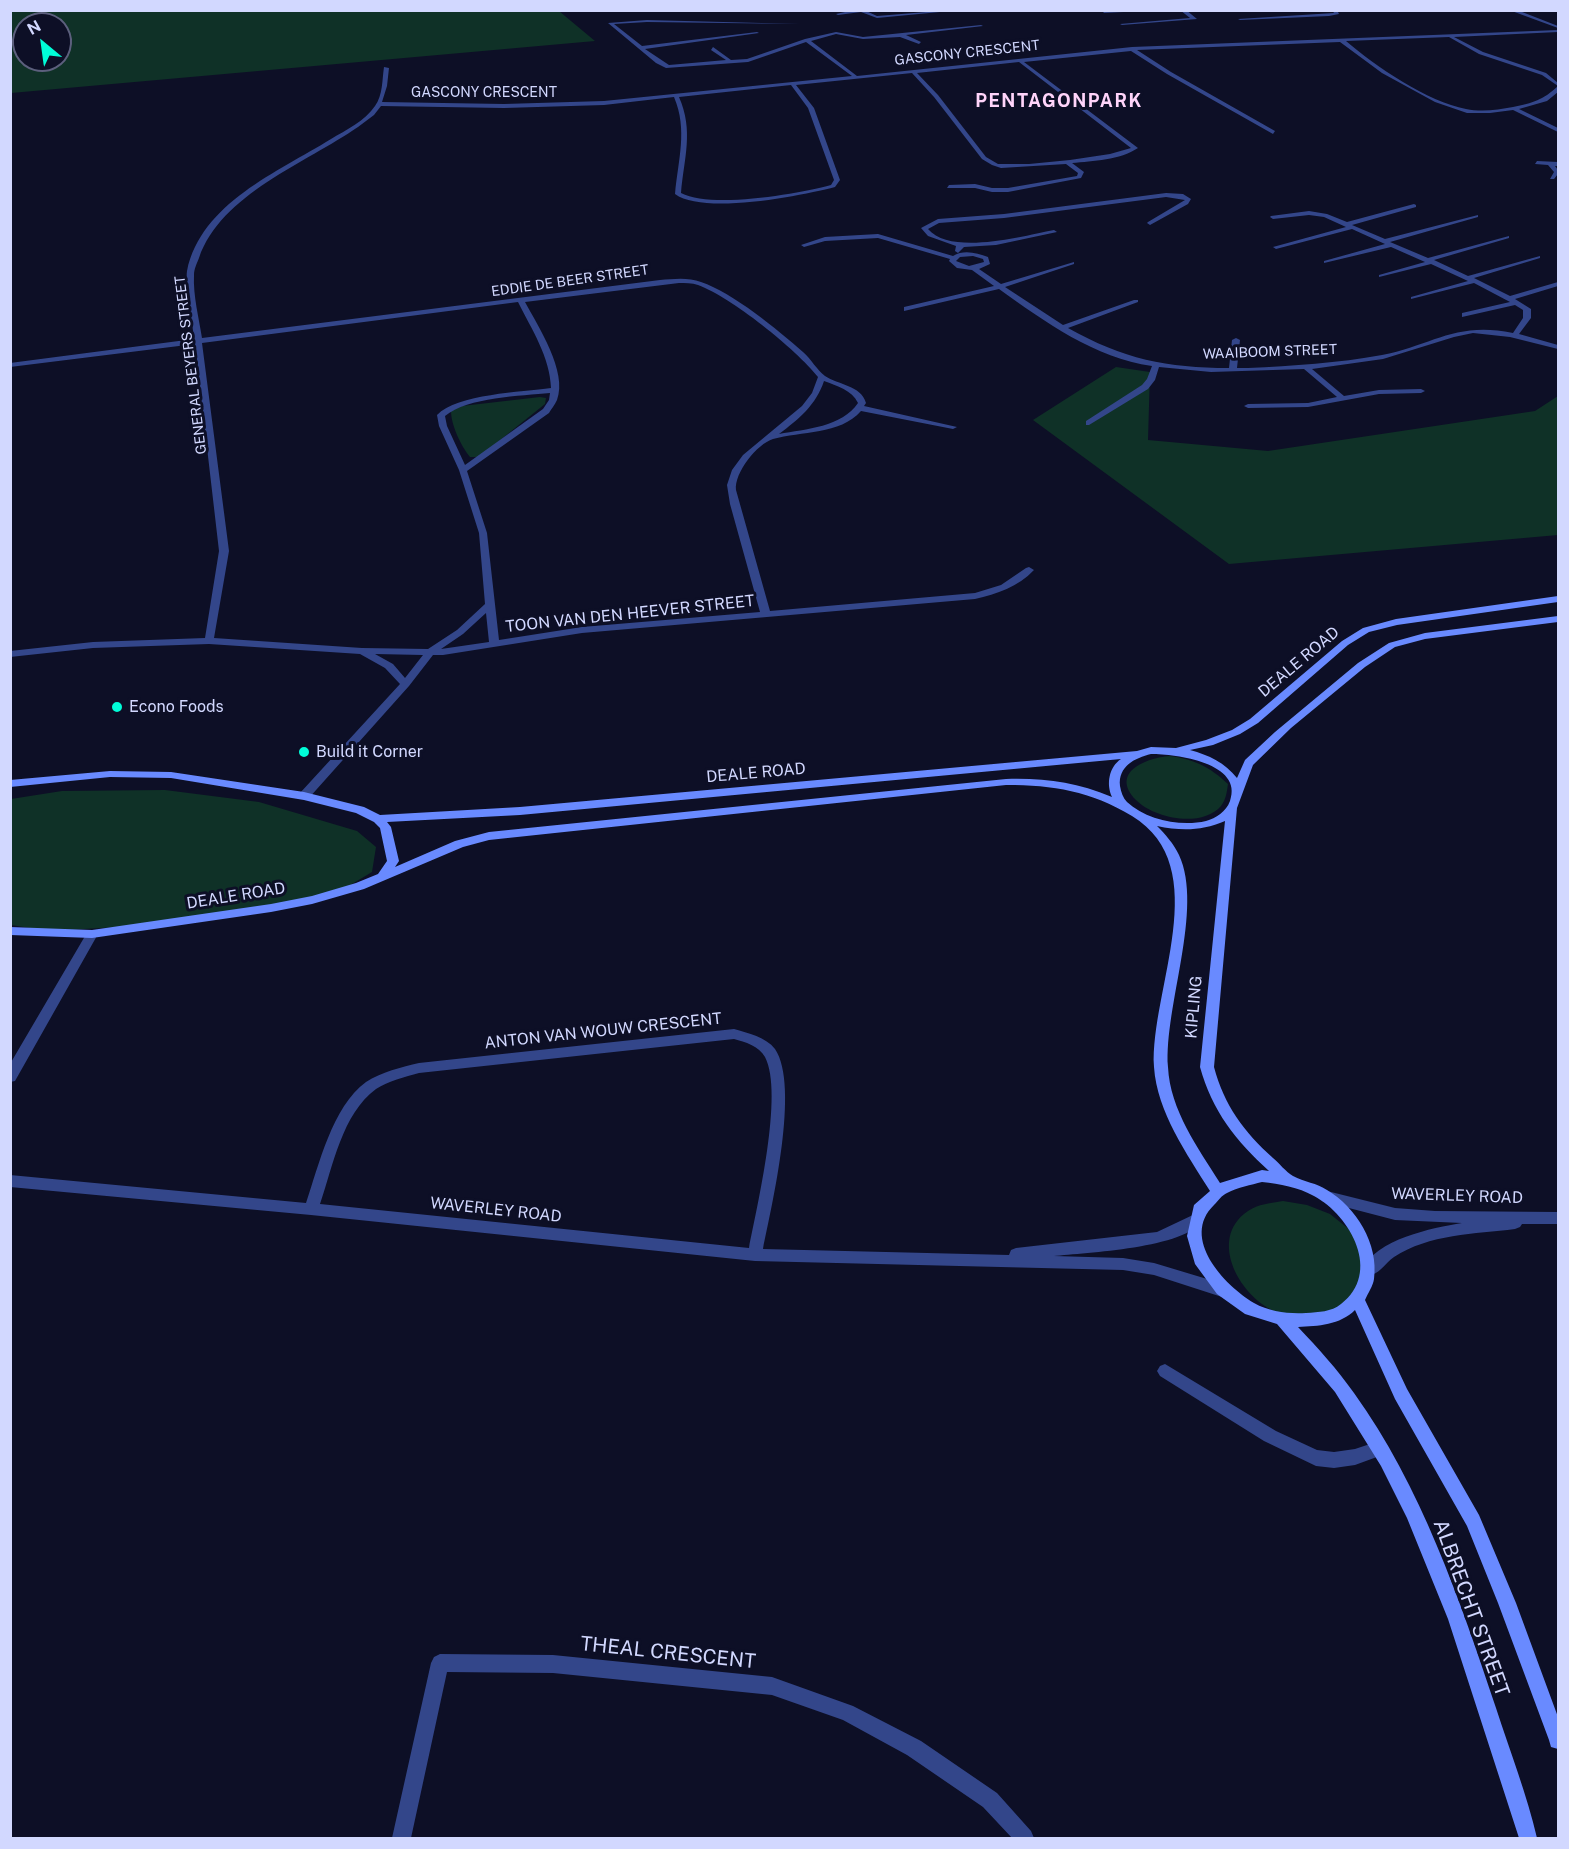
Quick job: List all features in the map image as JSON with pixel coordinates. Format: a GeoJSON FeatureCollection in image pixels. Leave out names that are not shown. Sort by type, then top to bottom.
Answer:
{"type":"FeatureCollection","features":[{"type":"Feature","properties":{"kind":"street"},"geometry":{"type":"LineString","coordinates":[[1105,12],[1162,10]]}},
{"type":"Feature","properties":{"kind":"street"},"geometry":{"type":"LineString","coordinates":[[1122,24],[1195,20],[1182,10]]}},
{"type":"Feature","properties":{"kind":"street"},"geometry":{"type":"LineString","coordinates":[[1240,19],[1338,13],[1334,10]]}},
{"type":"Feature","properties":{"kind":"street"},"geometry":{"type":"LineString","coordinates":[[1511,10],[1558,29]]}},
{"type":"Feature","properties":{"kind":"street"},"geometry":{"type":"LineString","coordinates":[[838,14],[862,11],[877,17],[938,12]]}},
{"type":"Feature","properties":{"kind":"street"},"geometry":{"type":"LineString","coordinates":[[908,15],[933,31]]}},
{"type":"Feature","properties":{"kind":"street"},"geometry":{"type":"LineString","coordinates":[[798,24],[647,21],[610,23],[658,63],[668,67],[758,58],[807,40],[836,33],[863,38],[981,26]]}},
{"type":"Feature","properties":{"kind":"street"},"geometry":{"type":"LineString","coordinates":[[959,29],[968,33]]}},
{"type":"Feature","properties":{"kind":"street","name":"GASCONY CRESCENT"},"geometry":{"type":"LineString","coordinates":[[379,104],[538,106],[676,96],[1132,49],[1450,36],[1558,29]]}},
{"type":"Feature","properties":{"kind":"street"},"geometry":{"type":"LineString","coordinates":[[640,48],[757,33]]}},
{"type":"Feature","properties":{"kind":"street"},"geometry":{"type":"LineString","coordinates":[[685,34],[689,41]]}},
{"type":"Feature","properties":{"kind":"street"},"geometry":{"type":"LineString","coordinates":[[902,34],[919,44]]}},
{"type":"Feature","properties":{"kind":"street"},"geometry":{"type":"LineString","coordinates":[[1342,41],[1382,69],[1450,106],[1476,111],[1514,108],[1539,102],[1556,93],[1558,87],[1544,74],[1481,53],[1450,36]]}},
{"type":"Feature","properties":{"kind":"street"},"geometry":{"type":"LineString","coordinates":[[863,38],[870,47]]}},
{"type":"Feature","properties":{"kind":"street"},"geometry":{"type":"LineString","coordinates":[[807,40],[855,76]]}},
{"type":"Feature","properties":{"kind":"street"},"geometry":{"type":"LineString","coordinates":[[713,49],[731,62]]}},
{"type":"Feature","properties":{"kind":"street"},"geometry":{"type":"LineString","coordinates":[[1132,49],[1169,73],[1273,132]]}},
{"type":"Feature","properties":{"kind":"street"},"geometry":{"type":"LineString","coordinates":[[914,71],[989,162],[1006,166],[1065,161],[1112,156],[1136,148],[1019,60]]}},
{"type":"Feature","properties":{"kind":"street"},"geometry":{"type":"LineString","coordinates":[[379,104],[387,79],[386,68]]}},
{"type":"Feature","properties":{"kind":"street"},"geometry":{"type":"LineString","coordinates":[[676,96],[686,116],[686,140],[679,174],[678,194],[682,198],[693,202],[715,202],[818,190],[833,186],[837,180],[811,108],[793,84]]}},
{"type":"Feature","properties":{"kind":"street","name":"GENERAL BEYERS STREET"},"geometry":{"type":"LineString","coordinates":[[209,641],[224,551],[190,273],[196,251],[230,206],[267,178],[346,133],[379,104]]}},
{"type":"Feature","properties":{"kind":"street"},"geometry":{"type":"LineString","coordinates":[[1514,108],[1558,130]]}},
{"type":"Feature","properties":{"kind":"street"},"geometry":{"type":"LineString","coordinates":[[949,187],[975,186],[992,190],[1008,190],[1079,177],[1081,172],[1065,161]]}},
{"type":"Feature","properties":{"kind":"street"},"geometry":{"type":"LineString","coordinates":[[1537,164],[1555,164],[1557,172],[1552,178]]}},
{"type":"Feature","properties":{"kind":"street"},"geometry":{"type":"LineString","coordinates":[[1054,232],[996,243],[960,245],[930,235],[924,228],[938,221],[1004,216],[1166,195],[1178,195],[1188,199],[1186,203],[1150,222]]}},
{"type":"Feature","properties":{"kind":"street"},"geometry":{"type":"LineString","coordinates":[[1276,247],[1414,206]]}},
{"type":"Feature","properties":{"kind":"street"},"geometry":{"type":"LineString","coordinates":[[1273,217],[1317,214],[1389,243],[1514,300],[1527,309],[1528,314],[1514,336]]}},
{"type":"Feature","properties":{"kind":"street"},"geometry":{"type":"LineString","coordinates":[[1326,262],[1476,216]]}},
{"type":"Feature","properties":{"kind":"street"},"geometry":{"type":"LineString","coordinates":[[804,245],[834,238],[878,236],[956,257],[974,254],[988,260],[985,266],[973,268]]}},
{"type":"Feature","properties":{"kind":"street"},"geometry":{"type":"LineString","coordinates":[[1381,276],[1508,237]]}},
{"type":"Feature","properties":{"kind":"street"},"geometry":{"type":"LineString","coordinates":[[956,257],[960,245]]}},
{"type":"Feature","properties":{"kind":"street","name":"WAAIBOOM STREET"},"geometry":{"type":"LineString","coordinates":[[956,257],[952,261],[959,266],[973,268],[1062,328],[1095,346],[1120,357],[1157,364],[1233,370],[1307,368],[1385,357],[1460,333],[1482,331],[1558,347]]}},
{"type":"Feature","properties":{"kind":"street"},"geometry":{"type":"LineString","coordinates":[[1413,298],[1538,257]]}},
{"type":"Feature","properties":{"kind":"street"},"geometry":{"type":"LineString","coordinates":[[907,309],[999,286],[1072,263]]}},
{"type":"Feature","properties":{"kind":"street","name":"EDDIE DE BEER STREET"},"geometry":{"type":"LineString","coordinates":[[10,366],[647,284],[695,282],[729,299],[813,365],[822,376],[857,395],[862,403],[860,408]]}},
{"type":"Feature","properties":{"kind":"street"},"geometry":{"type":"LineString","coordinates":[[1465,315],[1558,284]]}},
{"type":"Feature","properties":{"kind":"street"},"geometry":{"type":"LineString","coordinates":[[463,470],[546,411],[555,399],[554,372],[521,301]]}},
{"type":"Feature","properties":{"kind":"street"},"geometry":{"type":"LineString","coordinates":[[1062,328],[1136,301]]}},
{"type":"Feature","properties":{"kind":"street"},"geometry":{"type":"LineString","coordinates":[[1233,370],[1236,340]]}},
{"type":"Feature","properties":{"kind":"street"},"geometry":{"type":"LineString","coordinates":[[1089,423],[1145,387],[1151,380],[1157,364]]}},
{"type":"Feature","properties":{"kind":"street"},"geometry":{"type":"LineString","coordinates":[[1307,368],[1342,398]]}},
{"type":"Feature","properties":{"kind":"street"},"geometry":{"type":"LineString","coordinates":[[766,615],[731,488],[738,467],[808,405],[821,384],[822,376]]}},
{"type":"Feature","properties":{"kind":"street"},"geometry":{"type":"LineString","coordinates":[[494,643],[483,533],[463,470],[443,426],[441,415],[453,405],[470,401],[555,390]]}},
{"type":"Feature","properties":{"kind":"street"},"geometry":{"type":"LineString","coordinates":[[1248,406],[1308,405],[1379,392],[1421,391]]}},
{"type":"Feature","properties":{"kind":"street"},"geometry":{"type":"LineString","coordinates":[[770,438],[832,424],[860,408],[953,428]]}},
{"type":"Feature","properties":{"kind":"street","name":"TOON VAN DEN HEEVER STREET"},"geometry":{"type":"LineString","coordinates":[[10,654],[93,645],[209,641],[362,651],[430,652],[582,630],[975,596],[1005,589],[1015,584],[1029,570]]}},
{"type":"Feature","properties":{"kind":"street","name":"DEALE ROAD"},"geometry":{"type":"LineString","coordinates":[[1174,750],[1209,743],[1236,732],[1254,721],[1345,643],[1366,630],[1396,622],[1558,599]]}},
{"type":"Feature","properties":{"kind":"street"},"geometry":{"type":"LineString","coordinates":[[304,796],[405,684],[430,652],[460,632],[489,606]]}},
{"type":"Feature","properties":{"kind":"street"},"geometry":{"type":"LineString","coordinates":[[1234,803],[1235,783],[1211,762],[1194,754],[1174,750],[1155,750],[1137,754],[1124,761],[1115,771],[1113,783],[1117,795],[1127,807],[1142,817],[1162,825],[1183,828],[1204,826],[1221,819],[1234,803],[1247,765],[1275,736],[1374,655],[1394,644],[1421,637],[1558,619]]}},
{"type":"Feature","properties":{"kind":"street"},"geometry":{"type":"LineString","coordinates":[[362,651],[389,666],[405,684]]}},
{"type":"Feature","properties":{"kind":"street","name":"DEALE ROAD"},"geometry":{"type":"LineString","coordinates":[[10,784],[51,778],[171,775],[304,796],[360,810],[378,819],[520,812],[1137,754]]}},
{"type":"Feature","properties":{"kind":"street","name":"DEALE ROAD"},"geometry":{"type":"LineString","coordinates":[[10,931],[92,934],[312,900],[360,886],[459,844],[489,836],[1006,782],[1045,782],[1062,785],[1127,807]]}},
{"type":"Feature","properties":{"kind":"street","name":"KIPLING"},"geometry":{"type":"LineString","coordinates":[[1234,803],[1207,1067],[1211,1088],[1221,1108],[1239,1134],[1288,1179]]}},
{"type":"Feature","properties":{"kind":"street","name":"KIPLING"},"geometry":{"type":"LineString","coordinates":[[1142,817],[1174,856],[1180,885],[1180,912],[1161,1046],[1165,1092],[1184,1134],[1216,1189]]}},
{"type":"Feature","properties":{"kind":"street"},"geometry":{"type":"LineString","coordinates":[[378,819],[385,827],[393,861],[382,877]]}},
{"type":"Feature","properties":{"kind":"street"},"geometry":{"type":"LineString","coordinates":[[10,1077],[92,934]]}},
{"type":"Feature","properties":{"kind":"street","name":"ANTON VAN WOUW CRESCENT"},"geometry":{"type":"LineString","coordinates":[[311,1209],[343,1119],[355,1100],[371,1086],[400,1073],[430,1067],[734,1034],[752,1039],[770,1052],[775,1062],[778,1078],[775,1139],[755,1255]]}},
{"type":"Feature","properties":{"kind":"street"},"geometry":{"type":"LineString","coordinates":[[1262,1176],[1288,1179],[1327,1197],[1345,1212],[1359,1230],[1367,1250],[1368,1270],[1365,1285],[1357,1298],[1343,1310],[1325,1318],[1305,1322],[1282,1320],[1261,1314],[1240,1304],[1222,1290],[1208,1274],[1198,1256],[1194,1238],[1195,1220],[1203,1203],[1216,1189],[1237,1179],[1262,1176]]}},
{"type":"Feature","properties":{"kind":"street","name":"WAVERLEY ROAD"},"geometry":{"type":"LineString","coordinates":[[10,1181],[311,1209],[755,1255],[1123,1264],[1154,1269],[1222,1290]]}},
{"type":"Feature","properties":{"kind":"street","name":"WAVERLEY ROAD"},"geometry":{"type":"LineString","coordinates":[[1327,1197],[1395,1214],[1555,1217]]}},
{"type":"Feature","properties":{"kind":"street","name":"WAVERLEY ROAD"},"geometry":{"type":"LineString","coordinates":[[1368,1270],[1389,1252],[1417,1239],[1447,1232],[1555,1217]]}},
{"type":"Feature","properties":{"kind":"street","name":"WAVERLEY ROAD"},"geometry":{"type":"LineString","coordinates":[[979,1259],[1157,1238],[1172,1233],[1195,1220]]}},
{"type":"Feature","properties":{"kind":"street","name":"ALBRECHT STREET"},"geometry":{"type":"LineString","coordinates":[[1357,1298],[1401,1394],[1473,1521],[1508,1603],[1558,1740]]}},
{"type":"Feature","properties":{"kind":"street","name":"ALBRECHT STREET"},"geometry":{"type":"LineString","coordinates":[[1282,1320],[1325,1366],[1358,1412],[1422,1531],[1452,1606],[1528,1839]]}},
{"type":"Feature","properties":{"kind":"street"},"geometry":{"type":"LineString","coordinates":[[1165,1371],[1270,1436],[1316,1458],[1334,1460],[1355,1457],[1379,1449]]}},
{"type":"Feature","properties":{"kind":"street","name":"THEAL CRESCENT"},"geometry":{"type":"LineString","coordinates":[[401,1839],[440,1663],[553,1664],[772,1686],[847,1712],[914,1748],[990,1800],[1024,1839]]}},
{"type":"Feature","properties":{"kind":"green space"},"geometry":{"type":"Polygon","coordinates":[[[11,10],[559,11],[595,41],[11,93],[11,10]]]}},
{"type":"Feature","properties":{"kind":"green space"},"geometry":{"type":"Polygon","coordinates":[[[1116,367],[1150,372],[1148,440],[1268,451],[1535,411],[1558,396],[1558,535],[1229,564],[1033,420],[1116,367]]]}},
{"type":"Feature","properties":{"kind":"green space"},"geometry":{"type":"Polygon","coordinates":[[[546,398],[545,404],[479,457],[470,457],[457,435],[451,411],[462,406],[546,398]]]}},
{"type":"Feature","properties":{"kind":"green space"},"geometry":{"type":"Polygon","coordinates":[[[1169,756],[1201,765],[1228,784],[1221,806],[1213,813],[1191,819],[1166,816],[1144,807],[1136,800],[1129,790],[1127,782],[1129,774],[1142,763],[1169,756]]]}},
{"type":"Feature","properties":{"kind":"green space"},"geometry":{"type":"Polygon","coordinates":[[[165,790],[259,802],[357,831],[376,847],[372,872],[337,893],[154,925],[49,931],[11,925],[11,799],[62,791],[165,790]]]}},
{"type":"Feature","properties":{"kind":"green space"},"geometry":{"type":"Polygon","coordinates":[[[1283,1201],[1307,1205],[1330,1214],[1350,1230],[1364,1249],[1364,1298],[1333,1319],[1324,1320],[1282,1314],[1265,1306],[1252,1296],[1234,1268],[1229,1252],[1230,1237],[1236,1223],[1252,1209],[1283,1201]]]}},
{"type":"Feature","properties":{"kind":"place","name":"Econo Foods"},"geometry":{"type":"Point","coordinates":[117,707]}},
{"type":"Feature","properties":{"kind":"place","name":"Build it Corner"},"geometry":{"type":"Point","coordinates":[304,752]}},
{"type":"Feature","properties":{"kind":"district","name":"PENTAGONPARK"},"geometry":{"type":"Point","coordinates":[1059,101]}}]}
